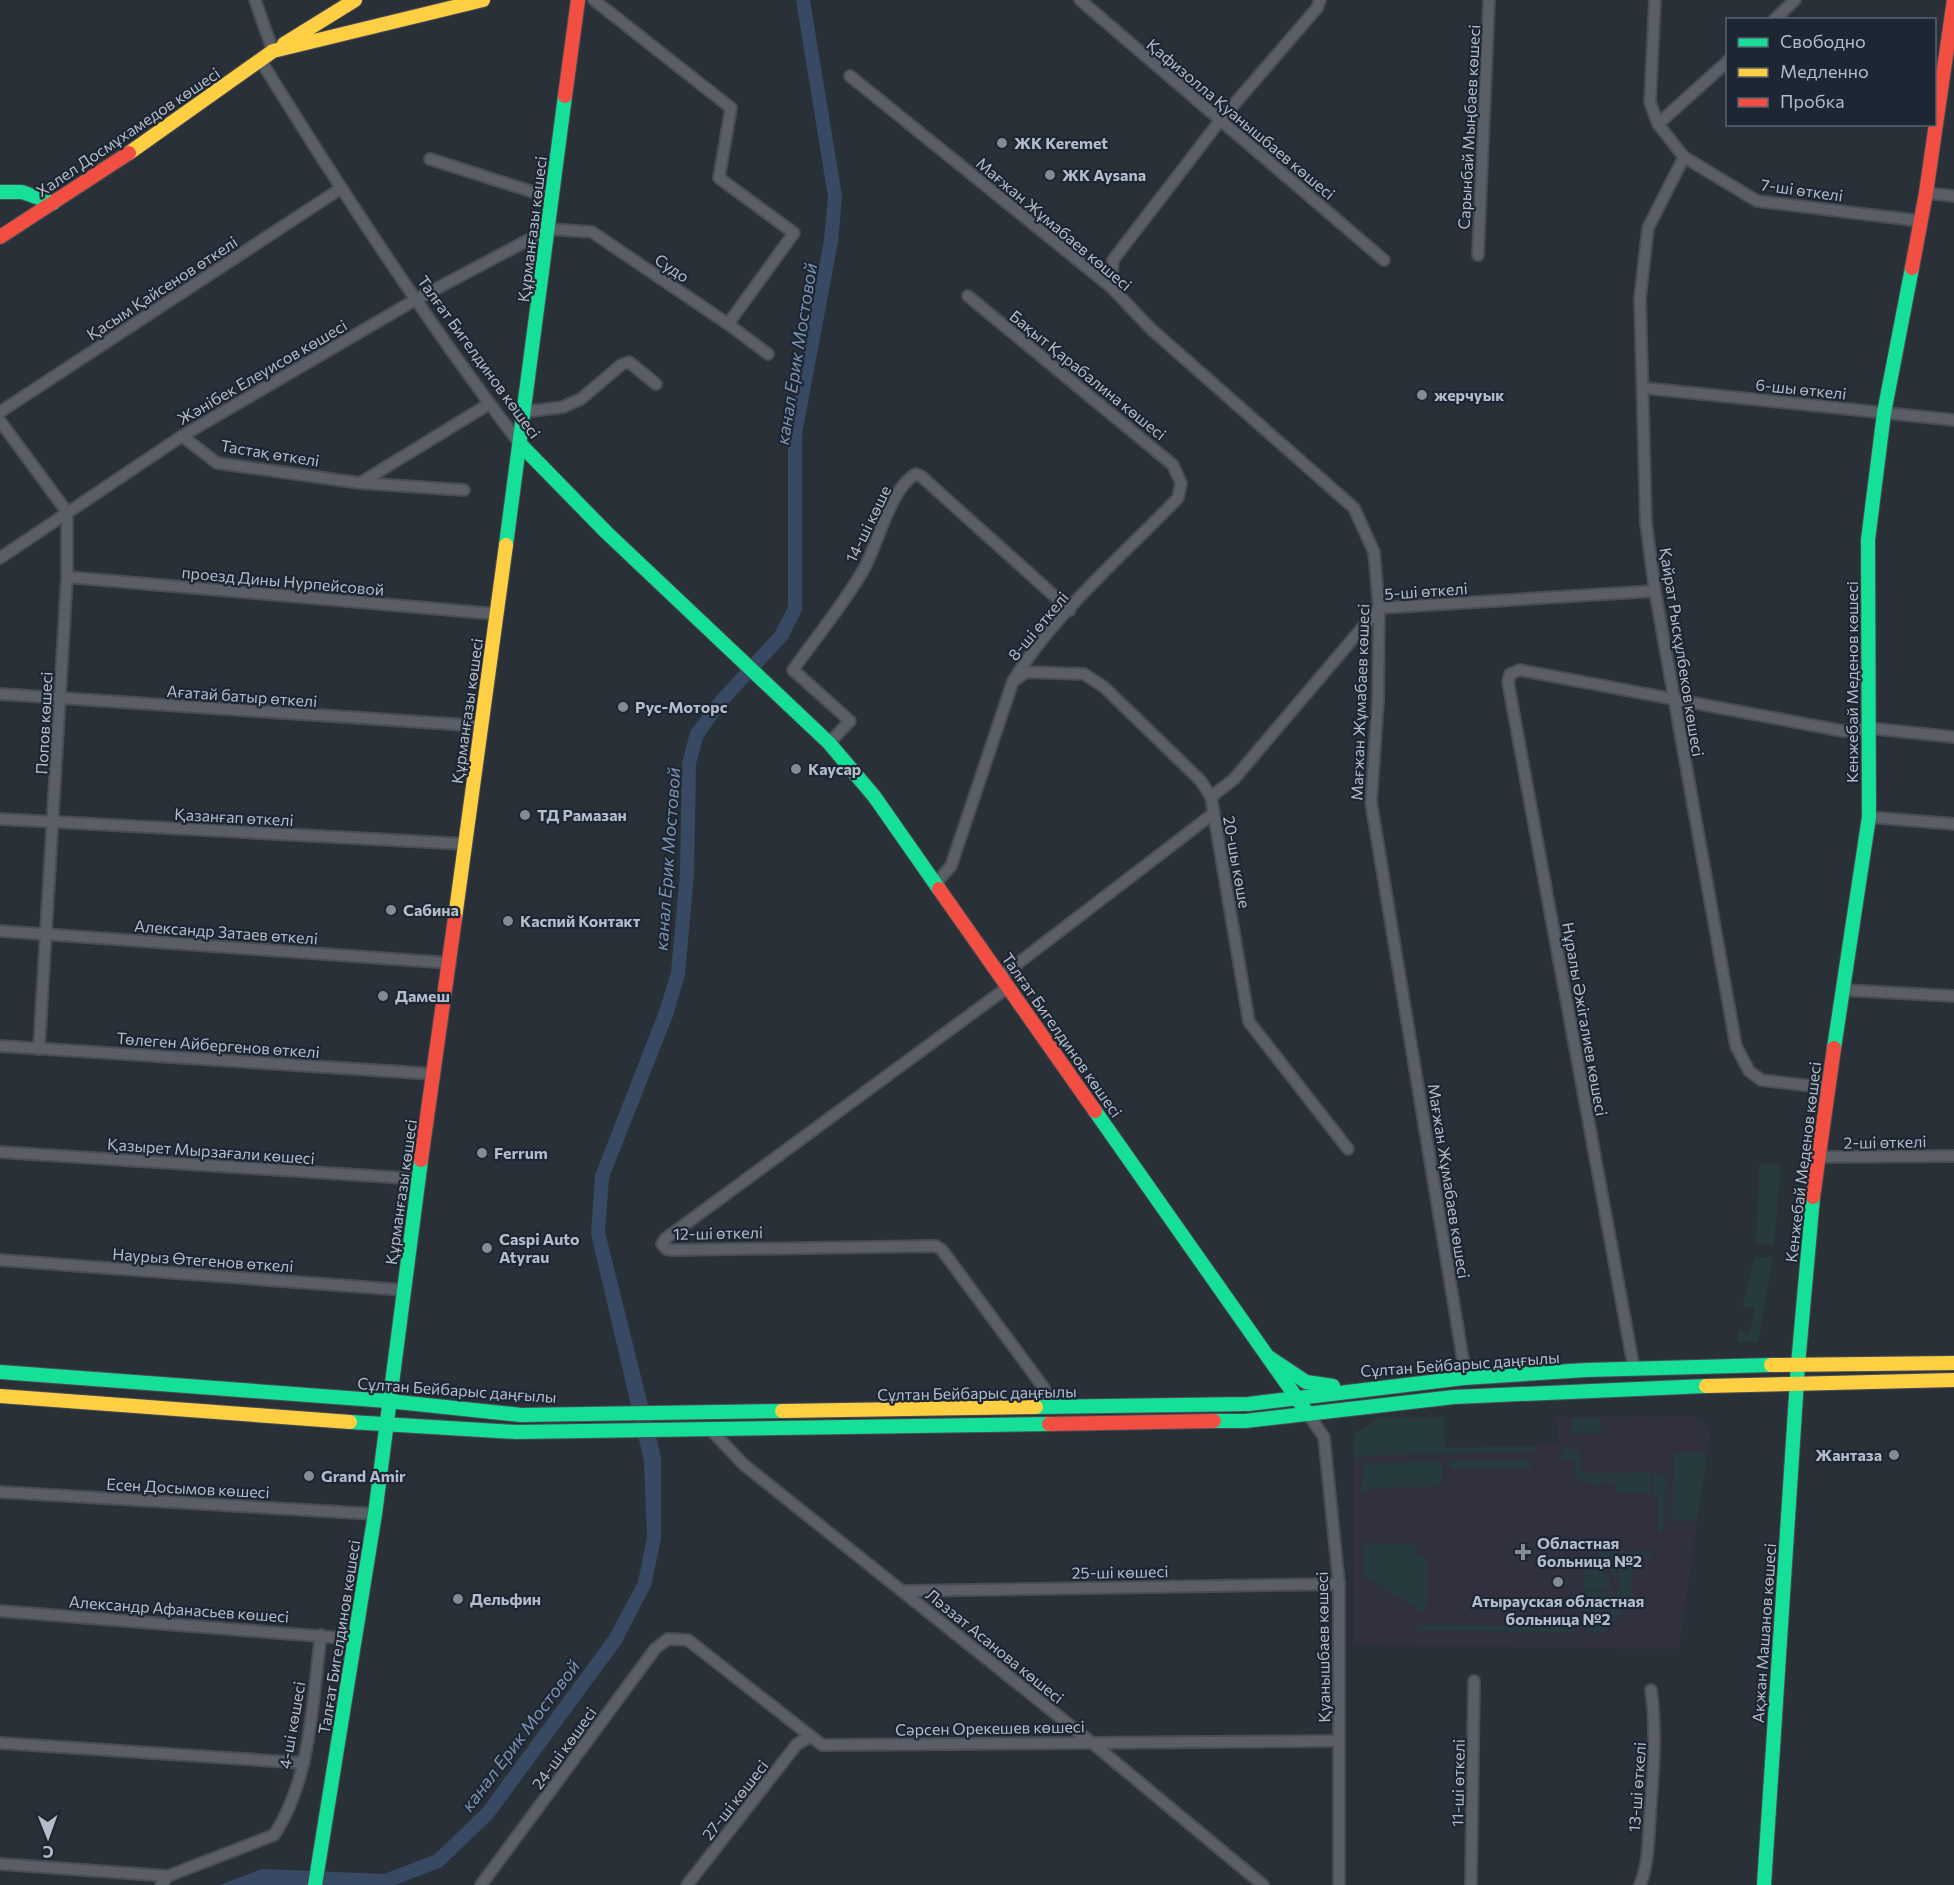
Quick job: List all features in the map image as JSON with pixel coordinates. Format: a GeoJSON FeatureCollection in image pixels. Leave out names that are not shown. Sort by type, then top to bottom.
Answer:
{"type":"FeatureCollection","features":[{"type":"Feature","properties":{"kind":"main road","name":"Халел Досмұхамедов көшесі"},"geometry":{"type":"LineString","coordinates":[[0,237],[149,140],[273,51],[356,0]]}},
{"type":"Feature","properties":{"kind":"main road","name":"Халел Досмұхамедов көшесі"},"geometry":{"type":"LineString","coordinates":[[273,51],[483,0]]}},
{"type":"Feature","properties":{"kind":"main road","name":"Құрманғазы көшесі"},"geometry":{"type":"LineString","coordinates":[[385,1425],[450,963],[578,0]]}},
{"type":"Feature","properties":{"kind":"main road","name":"Кенжебай Меденов көшесі"},"geometry":{"type":"LineString","coordinates":[[1936,122],[1953,0]]}},
{"type":"Feature","properties":{"kind":"main road","name":"Кенжебай Меденов көшесі"},"geometry":{"type":"LineString","coordinates":[[1798,1383],[1817,1158],[1869,817],[1868,540],[1884,412],[1921,221],[1935,126]]}},
{"type":"Feature","properties":{"kind":"main road"},"geometry":{"type":"LineString","coordinates":[[0,192],[22,192],[52,203]]}},
{"type":"Feature","properties":{"kind":"main road","name":"Талғат Бигелдинов көшесі"},"geometry":{"type":"LineString","coordinates":[[520,444],[606,532],[829,743],[874,796],[1308,1414]]}},
{"type":"Feature","properties":{"kind":"main road"},"geometry":{"type":"LineString","coordinates":[[1270,1358],[1306,1382],[1361,1387]]}},
{"type":"Feature","properties":{"kind":"main road","name":"Сұлтан Бейбарыс даңғылы"},"geometry":{"type":"LineString","coordinates":[[0,1372],[359,1398],[521,1415],[1248,1404],[1361,1387],[1466,1378],[1634,1369],[1954,1363]]}},
{"type":"Feature","properties":{"kind":"main road"},"geometry":{"type":"LineString","coordinates":[[359,1398],[382,1390],[392,1370]]}},
{"type":"Feature","properties":{"kind":"main road"},"geometry":{"type":"LineString","coordinates":[[392,1370],[401,1390],[425,1404]]}},
{"type":"Feature","properties":{"kind":"main road","name":"Сұлтан Бейбарыс даңғылы"},"geometry":{"type":"LineString","coordinates":[[0,1396],[363,1424],[516,1432],[1245,1420],[1454,1397],[1798,1383],[1954,1380]]}},
{"type":"Feature","properties":{"kind":"main road","name":"Ақжан Машанов көшесі"},"geometry":{"type":"LineString","coordinates":[[1764,1885],[1798,1383]]}},
{"type":"Feature","properties":{"kind":"main road"},"geometry":{"type":"LineString","coordinates":[[363,1424],[376,1434],[382,1453]]}},
{"type":"Feature","properties":{"kind":"main road","name":"Талғат Бигелдинов көшесі"},"geometry":{"type":"LineString","coordinates":[[315,1885],[375,1514],[385,1425]]}},
{"type":"Feature","properties":{"kind":"main road"},"geometry":{"type":"LineString","coordinates":[[382,1453],[389,1440],[396,1434],[418,1427]]}},
{"type":"Feature","properties":{"kind":"street"},"geometry":{"type":"LineString","coordinates":[[255,0],[273,51]]}},
{"type":"Feature","properties":{"kind":"street"},"geometry":{"type":"LineString","coordinates":[[594,0],[731,108],[719,178],[794,233],[728,324]]}},
{"type":"Feature","properties":{"kind":"street","name":"Қафизолла Қуанышбаев көшесi"},"geometry":{"type":"LineString","coordinates":[[1080,0],[1219,122],[1384,260]]}},
{"type":"Feature","properties":{"kind":"street"},"geometry":{"type":"LineString","coordinates":[[1111,287],[1113,261],[1219,122],[1317,8],[1320,0]]}},
{"type":"Feature","properties":{"kind":"street","name":"Сарынбай Мыңбаев көшесі"},"geometry":{"type":"LineString","coordinates":[[1478,255],[1490,0]]}},
{"type":"Feature","properties":{"kind":"street","name":"7-ші өткелі"},"geometry":{"type":"LineString","coordinates":[[1655,0],[1650,102],[1658,124],[1684,157],[1757,201],[1921,221]]}},
{"type":"Feature","properties":{"kind":"street"},"geometry":{"type":"LineString","coordinates":[[1776,18],[1795,0]]}},
{"type":"Feature","properties":{"kind":"street","name":"Талғат Бигелдинов көшесі"},"geometry":{"type":"LineString","coordinates":[[261,61],[340,189],[415,300],[520,444]]}},
{"type":"Feature","properties":{"kind":"street"},"geometry":{"type":"LineString","coordinates":[[1658,124],[1726,63]]}},
{"type":"Feature","properties":{"kind":"street","name":"Мағжан Жұмабаев көшесі"},"geometry":{"type":"LineString","coordinates":[[850,76],[1111,287],[1151,329],[1353,508],[1374,552],[1379,608],[1378,701],[1371,802],[1466,1378]]}},
{"type":"Feature","properties":{"kind":"street","name":"Қайрат Рысқұлбеков көшесі"},"geometry":{"type":"LineString","coordinates":[[1684,157],[1648,228],[1640,298],[1646,523],[1655,591],[1736,1046],[1749,1071],[1761,1080],[1828,1088]]}},
{"type":"Feature","properties":{"kind":"street"},"geometry":{"type":"LineString","coordinates":[[430,159],[552,198]]}},
{"type":"Feature","properties":{"kind":"street","name":"Қасым Қайсенов өткелі"},"geometry":{"type":"LineString","coordinates":[[0,412],[340,189]]}},
{"type":"Feature","properties":{"kind":"street"},"geometry":{"type":"LineString","coordinates":[[1926,193],[1954,196]]}},
{"type":"Feature","properties":{"kind":"street","name":"Судо"},"geometry":{"type":"LineString","coordinates":[[549,230],[592,232],[728,324],[768,354]]}},
{"type":"Feature","properties":{"kind":"street","name":"Жәнібек Елеуисов көшесі"},"geometry":{"type":"LineString","coordinates":[[0,558],[183,436],[415,300],[549,230]]}},
{"type":"Feature","properties":{"kind":"street","name":"Бақыт Қарабалина көшесі"},"geometry":{"type":"LineString","coordinates":[[968,296],[1173,465],[1182,483]]}},
{"type":"Feature","properties":{"kind":"street"},"geometry":{"type":"LineString","coordinates":[[524,412],[563,407],[581,399],[621,365],[628,362],[656,384]]}},
{"type":"Feature","properties":{"kind":"street","name":"6-шы өткелі"},"geometry":{"type":"LineString","coordinates":[[1644,387],[1954,420]]}},
{"type":"Feature","properties":{"kind":"street"},"geometry":{"type":"LineString","coordinates":[[360,483],[489,404]]}},
{"type":"Feature","properties":{"kind":"street"},"geometry":{"type":"LineString","coordinates":[[0,421],[67,512]]}},
{"type":"Feature","properties":{"kind":"street","name":"Тастақ өткелі"},"geometry":{"type":"LineString","coordinates":[[183,436],[217,463],[360,483],[464,490]]}},
{"type":"Feature","properties":{"kind":"street","name":"14-ші көше"},"geometry":{"type":"LineString","coordinates":[[829,743],[850,721],[793,670],[865,568],[899,492],[910,477],[916,474],[921,477],[1070,610]]}},
{"type":"Feature","properties":{"kind":"street","name":"8-ші өткелі"},"geometry":{"type":"LineString","coordinates":[[936,883],[951,866],[1012,681],[1024,661],[1178,498],[1182,483]]}},
{"type":"Feature","properties":{"kind":"street","name":"Попов көшесі"},"geometry":{"type":"LineString","coordinates":[[39,1049],[67,578],[67,512]]}},
{"type":"Feature","properties":{"kind":"street","name":"проезд Дины Нурпейсовой"},"geometry":{"type":"LineString","coordinates":[[67,578],[497,614]]}},
{"type":"Feature","properties":{"kind":"street","name":"5-ші өткелі"},"geometry":{"type":"LineString","coordinates":[[1211,797],[1234,779],[1379,608],[1655,591]]}},
{"type":"Feature","properties":{"kind":"street","name":"Нұралы Әжiгалиев көшесi"},"geometry":{"type":"LineString","coordinates":[[1634,1369],[1508,682],[1510,674],[1520,670],[1674,701]]}},
{"type":"Feature","properties":{"kind":"street","name":"20-шы көше"},"geometry":{"type":"LineString","coordinates":[[1012,681],[1026,672],[1084,674],[1104,687],[1201,781],[1211,797],[1250,1022],[1348,1149]]}},
{"type":"Feature","properties":{"kind":"street","name":"Ағатай батыр өткелі"},"geometry":{"type":"LineString","coordinates":[[0,694],[60,700],[482,726]]}},
{"type":"Feature","properties":{"kind":"street"},"geometry":{"type":"LineString","coordinates":[[1674,701],[1843,731],[1868,728],[1954,737]]}},
{"type":"Feature","properties":{"kind":"street"},"geometry":{"type":"LineString","coordinates":[[1004,982],[1214,813]]}},
{"type":"Feature","properties":{"kind":"street"},"geometry":{"type":"LineString","coordinates":[[1869,817],[1954,824]]}},
{"type":"Feature","properties":{"kind":"street","name":"Қазанғап өткелі"},"geometry":{"type":"LineString","coordinates":[[0,819],[466,844]]}},
{"type":"Feature","properties":{"kind":"street","name":"Александр Затаев өткелі"},"geometry":{"type":"LineString","coordinates":[[0,931],[450,963]]}},
{"type":"Feature","properties":{"kind":"street","name":"12-ші өткелі"},"geometry":{"type":"LineString","coordinates":[[1004,982],[674,1232],[662,1244],[666,1249],[672,1250],[936,1246],[942,1250],[1044,1388],[1052,1408]]}},
{"type":"Feature","properties":{"kind":"street"},"geometry":{"type":"LineString","coordinates":[[1843,990],[1954,996]]}},
{"type":"Feature","properties":{"kind":"street","name":"Төлеген Айбергенов өткелі"},"geometry":{"type":"LineString","coordinates":[[0,1046],[434,1074]]}},
{"type":"Feature","properties":{"kind":"street","name":"Қазырет Мырзағали көшесі"},"geometry":{"type":"LineString","coordinates":[[0,1152],[420,1179]]}},
{"type":"Feature","properties":{"kind":"street","name":"2-ші өткелі"},"geometry":{"type":"LineString","coordinates":[[1817,1158],[1954,1156]]}},
{"type":"Feature","properties":{"kind":"street","name":"Наурыз Өтегенов өткелі"},"geometry":{"type":"LineString","coordinates":[[0,1260],[404,1290]]}},
{"type":"Feature","properties":{"kind":"street","name":"Қуанышбаев көшесі"},"geometry":{"type":"LineString","coordinates":[[1308,1414],[1324,1437],[1339,1584],[1339,1885]]}},
{"type":"Feature","properties":{"kind":"street","name":"Ләззат Асанова көшесі"},"geometry":{"type":"LineString","coordinates":[[711,1430],[743,1464],[1091,1742],[1263,1885]]}},
{"type":"Feature","properties":{"kind":"street","name":"Есен Досымов көшесі"},"geometry":{"type":"LineString","coordinates":[[0,1492],[375,1514]]}},
{"type":"Feature","properties":{"kind":"street","name":"25-ші көшесі"},"geometry":{"type":"LineString","coordinates":[[902,1591],[1339,1584]]}},
{"type":"Feature","properties":{"kind":"street","name":"Александр Афанасьев көшесі"},"geometry":{"type":"LineString","coordinates":[[0,1611],[356,1638]]}},
{"type":"Feature","properties":{"kind":"street","name":"4-ші көшесі"},"geometry":{"type":"LineString","coordinates":[[168,1876],[274,1835],[284,1820],[304,1763],[321,1635]]}},
{"type":"Feature","properties":{"kind":"street","name":"Сәрсен Орекешев көшесі"},"geometry":{"type":"LineString","coordinates":[[677,1638],[688,1640],[822,1745],[1339,1742]]}},
{"type":"Feature","properties":{"kind":"street","name":"24-ші көшесі"},"geometry":{"type":"LineString","coordinates":[[481,1885],[655,1649],[668,1639],[677,1638]]}},
{"type":"Feature","properties":{"kind":"street","name":"11-ші өткелі"},"geometry":{"type":"LineString","coordinates":[[1471,1885],[1474,1682]]}},
{"type":"Feature","properties":{"kind":"street","name":"13-ші өткелі"},"geometry":{"type":"LineString","coordinates":[[1640,1885],[1646,1870],[1653,1781],[1656,1722],[1652,1690]]}},
{"type":"Feature","properties":{"kind":"street","name":"27-ші көшесі"},"geometry":{"type":"LineString","coordinates":[[687,1885],[797,1744],[810,1737]]}},
{"type":"Feature","properties":{"kind":"street"},"geometry":{"type":"LineString","coordinates":[[0,1743],[304,1763]]}},
{"type":"Feature","properties":{"kind":"street"},"geometry":{"type":"LineString","coordinates":[[0,1864],[168,1876]]}},
{"type":"Feature","properties":{"kind":"street"},"geometry":{"type":"LineString","coordinates":[[161,1885],[168,1876]]}},
{"type":"Feature","properties":{"kind":"shaded area","name":"Областная больница №2"},"geometry":{"type":"Polygon","coordinates":[[[1694,1416],[1711,1428],[1679,1649],[1354,1645],[1354,1434],[1379,1418],[1444,1417],[1445,1448],[1558,1445],[1558,1417],[1694,1416]]]}},
{"type":"Feature","properties":{"kind":"green space"},"geometry":{"type":"Polygon","coordinates":[[[1759,1163],[1781,1165],[1774,1245],[1756,1244],[1759,1163]]]}},
{"type":"Feature","properties":{"kind":"green space"},"geometry":{"type":"Polygon","coordinates":[[[1755,1257],[1773,1257],[1758,1342],[1737,1341],[1738,1332],[1750,1333],[1755,1308],[1743,1306],[1755,1257]]]}},
{"type":"Feature","properties":{"kind":"green space"},"geometry":{"type":"Polygon","coordinates":[[[1444,1417],[1445,1448],[1536,1446],[1535,1450],[1532,1452],[1358,1456],[1354,1459],[1354,1434],[1379,1418],[1444,1417]]]}},
{"type":"Feature","properties":{"kind":"green space"},"geometry":{"type":"Polygon","coordinates":[[[1572,1418],[1601,1418],[1602,1433],[1572,1433],[1572,1418]]]}},
{"type":"Feature","properties":{"kind":"green space"},"geometry":{"type":"Polygon","coordinates":[[[1562,1445],[1579,1451],[1581,1473],[1650,1472],[1650,1493],[1617,1493],[1615,1485],[1610,1483],[1603,1482],[1596,1486],[1575,1478],[1574,1460],[1557,1460],[1557,1454],[1562,1454],[1562,1445]]]}},
{"type":"Feature","properties":{"kind":"green space"},"geometry":{"type":"Polygon","coordinates":[[[1679,1452],[1707,1453],[1697,1521],[1672,1520],[1674,1455],[1679,1452]]]}},
{"type":"Feature","properties":{"kind":"green space"},"geometry":{"type":"Polygon","coordinates":[[[1530,1460],[1533,1464],[1530,1469],[1452,1469],[1450,1465],[1452,1461],[1530,1460]]]}},
{"type":"Feature","properties":{"kind":"green space"},"geometry":{"type":"Polygon","coordinates":[[[1437,1461],[1442,1465],[1442,1482],[1437,1487],[1373,1488],[1361,1494],[1363,1464],[1437,1461]]]}},
{"type":"Feature","properties":{"kind":"green space"},"geometry":{"type":"Polygon","coordinates":[[[1653,1472],[1666,1475],[1665,1528],[1658,1535],[1658,1498],[1653,1493],[1653,1472]]]}},
{"type":"Feature","properties":{"kind":"green space"},"geometry":{"type":"Polygon","coordinates":[[[1369,1543],[1415,1544],[1417,1552],[1427,1560],[1427,1605],[1422,1612],[1417,1613],[1417,1608],[1363,1576],[1362,1549],[1369,1543]]]}},
{"type":"Feature","properties":{"kind":"green space"},"geometry":{"type":"Polygon","coordinates":[[[1600,1551],[1616,1551],[1616,1579],[1596,1560],[1600,1551]]]}},
{"type":"Feature","properties":{"kind":"green space"},"geometry":{"type":"Polygon","coordinates":[[[1619,1551],[1651,1551],[1652,1558],[1632,1559],[1632,1603],[1614,1622],[1603,1614],[1618,1592],[1619,1551]]]}},
{"type":"Feature","properties":{"kind":"green space"},"geometry":{"type":"Polygon","coordinates":[[[1594,1562],[1610,1579],[1610,1590],[1583,1590],[1583,1565],[1594,1562]]]}},
{"type":"Feature","properties":{"kind":"green space"},"geometry":{"type":"Polygon","coordinates":[[[1583,1592],[1614,1592],[1601,1613],[1583,1613],[1583,1592]]]}},
{"type":"Feature","properties":{"kind":"green space"},"geometry":{"type":"Polygon","coordinates":[[[1583,1615],[1601,1615],[1613,1624],[1604,1632],[1590,1633],[1583,1626],[1583,1615]]]}},
{"type":"Feature","properties":{"kind":"green space"},"geometry":{"type":"Polygon","coordinates":[[[1418,1624],[1573,1627],[1578,1633],[1418,1630],[1418,1624]]]}},
{"type":"Feature","properties":{"kind":"water","name":"канал Ерик Мостовой"},"geometry":{"type":"Polygon","coordinates":[[[796,0],[810,0],[842,196],[838,242],[802,434],[802,610],[787,640],[725,707],[703,738],[696,764],[694,874],[685,975],[673,1016],[609,1178],[605,1232],[661,1457],[661,1539],[651,1586],[621,1644],[493,1818],[442,1867],[395,1885],[220,1885],[262,1869],[384,1874],[434,1855],[482,1809],[609,1636],[638,1582],[647,1537],[644,1461],[591,1234],[595,1175],[659,1011],[671,972],[680,873],[682,763],[690,732],[714,699],[775,632],[788,607],[788,432],[824,240],[828,197],[796,0]]]}},
{"type":"Feature","properties":{"kind":"traffic: fast"},"geometry":{"type":"LineString","coordinates":[[506,545],[565,96]]}},
{"type":"Feature","properties":{"kind":"traffic: fast"},"geometry":{"type":"LineString","coordinates":[[0,192],[22,192],[53,203]]}},
{"type":"Feature","properties":{"kind":"traffic: fast"},"geometry":{"type":"LineString","coordinates":[[1834,1048],[1869,817],[1868,540],[1884,413],[1912,268]]}},
{"type":"Feature","properties":{"kind":"traffic: fast"},"geometry":{"type":"LineString","coordinates":[[520,444],[606,532],[829,743],[874,796],[939,889]]}},
{"type":"Feature","properties":{"kind":"traffic: fast"},"geometry":{"type":"LineString","coordinates":[[1095,1111],[1308,1414]]}},
{"type":"Feature","properties":{"kind":"traffic: fast"},"geometry":{"type":"LineString","coordinates":[[315,1885],[375,1514],[421,1160]]}},
{"type":"Feature","properties":{"kind":"traffic: fast"},"geometry":{"type":"LineString","coordinates":[[1764,1885],[1798,1365],[1813,1197]]}},
{"type":"Feature","properties":{"kind":"traffic: fast"},"geometry":{"type":"LineString","coordinates":[[1270,1358],[1306,1382],[1333,1386]]}},
{"type":"Feature","properties":{"kind":"traffic: fast"},"geometry":{"type":"LineString","coordinates":[[1036,1407],[1248,1404],[1464,1378],[1586,1370],[1771,1365]]}},
{"type":"Feature","properties":{"kind":"traffic: fast"},"geometry":{"type":"LineString","coordinates":[[0,1372],[388,1401],[521,1415],[782,1411]]}},
{"type":"Feature","properties":{"kind":"traffic: fast"},"geometry":{"type":"LineString","coordinates":[[1214,1421],[1245,1421],[1454,1397],[1706,1386]]}},
{"type":"Feature","properties":{"kind":"traffic: fast"},"geometry":{"type":"LineString","coordinates":[[350,1422],[516,1432],[1049,1424]]}},
{"type":"Feature","properties":{"kind":"traffic: slow"},"geometry":{"type":"LineString","coordinates":[[284,44],[355,0]]}},
{"type":"Feature","properties":{"kind":"traffic: slow"},"geometry":{"type":"LineString","coordinates":[[129,153],[273,51],[483,0]]}},
{"type":"Feature","properties":{"kind":"traffic: slow"},"geometry":{"type":"LineString","coordinates":[[455,918],[506,545]]}},
{"type":"Feature","properties":{"kind":"traffic: slow"},"geometry":{"type":"LineString","coordinates":[[1771,1365],[1954,1363]]}},
{"type":"Feature","properties":{"kind":"traffic: slow"},"geometry":{"type":"LineString","coordinates":[[1706,1386],[1954,1380]]}},
{"type":"Feature","properties":{"kind":"traffic: slow"},"geometry":{"type":"LineString","coordinates":[[0,1396],[350,1422]]}},
{"type":"Feature","properties":{"kind":"traffic: slow"},"geometry":{"type":"LineString","coordinates":[[782,1411],[1036,1407]]}},
{"type":"Feature","properties":{"kind":"traffic: jam"},"geometry":{"type":"LineString","coordinates":[[565,96],[578,0]]}},
{"type":"Feature","properties":{"kind":"traffic: jam"},"geometry":{"type":"LineString","coordinates":[[1936,124],[1954,0]]}},
{"type":"Feature","properties":{"kind":"traffic: jam"},"geometry":{"type":"LineString","coordinates":[[1912,268],[1936,126]]}},
{"type":"Feature","properties":{"kind":"traffic: jam"},"geometry":{"type":"LineString","coordinates":[[0,237],[129,153]]}},
{"type":"Feature","properties":{"kind":"traffic: jam"},"geometry":{"type":"LineString","coordinates":[[939,889],[1095,1111]]}},
{"type":"Feature","properties":{"kind":"traffic: jam"},"geometry":{"type":"LineString","coordinates":[[421,1160],[455,918]]}},
{"type":"Feature","properties":{"kind":"traffic: jam"},"geometry":{"type":"LineString","coordinates":[[1813,1197],[1834,1048]]}},
{"type":"Feature","properties":{"kind":"traffic: jam"},"geometry":{"type":"LineString","coordinates":[[1049,1424],[1214,1421]]}},
{"type":"Feature","properties":{"kind":"place","name":"ЖК Keremet"},"geometry":{"type":"Point","coordinates":[1002,143]}},
{"type":"Feature","properties":{"kind":"place","name":"ЖК Aysana"},"geometry":{"type":"Point","coordinates":[1050,175]}},
{"type":"Feature","properties":{"kind":"place","name":"жерчуык"},"geometry":{"type":"Point","coordinates":[1422,395]}},
{"type":"Feature","properties":{"kind":"place","name":"Рус-Моторс"},"geometry":{"type":"Point","coordinates":[623,707]}},
{"type":"Feature","properties":{"kind":"place","name":"Каусар"},"geometry":{"type":"Point","coordinates":[796,769]}},
{"type":"Feature","properties":{"kind":"place","name":"ТД Рамазан"},"geometry":{"type":"Point","coordinates":[525,815]}},
{"type":"Feature","properties":{"kind":"place","name":"Сабина"},"geometry":{"type":"Point","coordinates":[391,910]}},
{"type":"Feature","properties":{"kind":"place","name":"Каспий Контакт"},"geometry":{"type":"Point","coordinates":[508,921]}},
{"type":"Feature","properties":{"kind":"place","name":"Дамеш"},"geometry":{"type":"Point","coordinates":[383,996]}},
{"type":"Feature","properties":{"kind":"place","name":"Ferrum"},"geometry":{"type":"Point","coordinates":[482,1153]}},
{"type":"Feature","properties":{"kind":"place","name":"Caspi Auto Atyrau"},"geometry":{"type":"Point","coordinates":[487,1248]}},
{"type":"Feature","properties":{"kind":"place","name":"Жантаза"},"geometry":{"type":"Point","coordinates":[1894,1455]}},
{"type":"Feature","properties":{"kind":"place","name":"Grand Amir"},"geometry":{"type":"Point","coordinates":[309,1476]}},
{"type":"Feature","properties":{"kind":"place","name":"Областная больница №2"},"geometry":{"type":"Point","coordinates":[1523,1552]}},
{"type":"Feature","properties":{"kind":"place","name":"Атырауская областная больница №2"},"geometry":{"type":"Point","coordinates":[1558,1582]}},
{"type":"Feature","properties":{"kind":"place","name":"Дельфин"},"geometry":{"type":"Point","coordinates":[458,1599]}}]}
